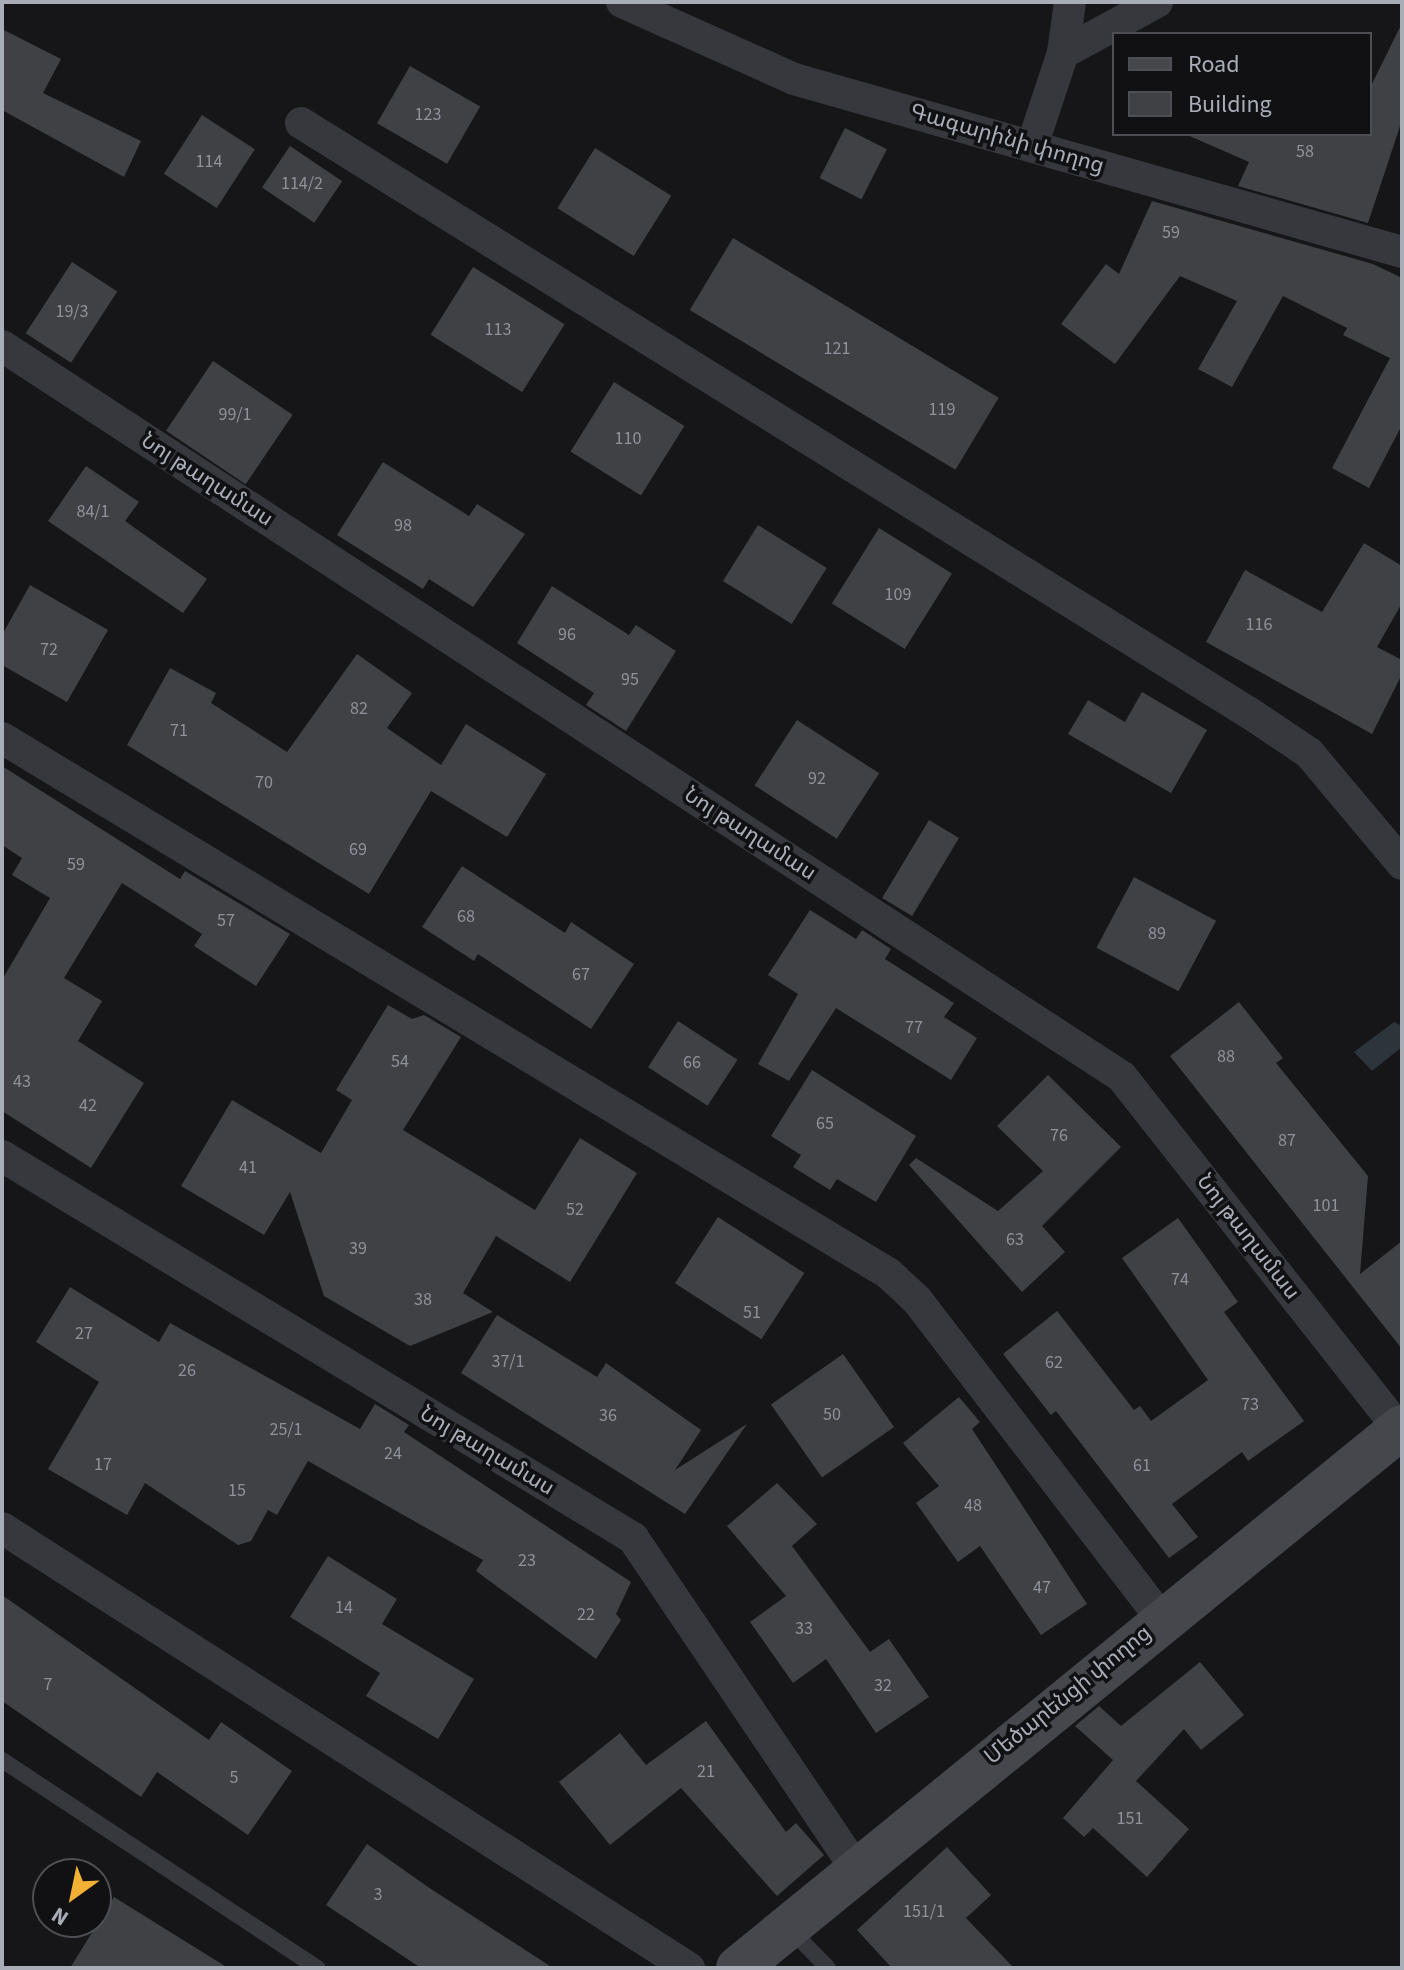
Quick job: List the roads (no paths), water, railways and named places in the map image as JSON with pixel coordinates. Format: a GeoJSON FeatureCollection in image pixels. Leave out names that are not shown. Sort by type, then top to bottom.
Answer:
{"type":"FeatureCollection","features":[{"type":"Feature","properties":{"kind":"street","name":"Գագարինի փողոց"},"geometry":{"type":"LineString","coordinates":[[622,2],[794,79],[1402,252]]}},
{"type":"Feature","properties":{"kind":"street"},"geometry":{"type":"LineString","coordinates":[[1032,146],[1063,53],[1070,2]]}},
{"type":"Feature","properties":{"kind":"street"},"geometry":{"type":"LineString","coordinates":[[1063,53],[1157,2]]}},
{"type":"Feature","properties":{"kind":"street"},"geometry":{"type":"LineString","coordinates":[[301,123],[1263,722],[1309,753],[1402,864]]}},
{"type":"Feature","properties":{"kind":"street","name":"Նոյ թաղամաս"},"geometry":{"type":"LineString","coordinates":[[2,346],[1122,1077],[1400,1428]]}},
{"type":"Feature","properties":{"kind":"street"},"geometry":{"type":"LineString","coordinates":[[2,738],[888,1273],[917,1300],[1161,1618]]}},
{"type":"Feature","properties":{"kind":"street","name":"Նոյ թաղամաս"},"geometry":{"type":"LineString","coordinates":[[2,1156],[633,1538],[856,1868]]}},
{"type":"Feature","properties":{"kind":"street","name":"Մեծարենցի փողոց"},"geometry":{"type":"LineString","coordinates":[[738,1968],[1161,1618],[1400,1428]]}},
{"type":"Feature","properties":{"kind":"street"},"geometry":{"type":"LineString","coordinates":[[2,1528],[689,1968]]}},
{"type":"Feature","properties":{"kind":"lane"},"geometry":{"type":"LineString","coordinates":[[2,1760],[318,1968]]}},
{"type":"Feature","properties":{"kind":"lane"},"geometry":{"type":"LineString","coordinates":[[787,1927],[828,1968]]}}]}
